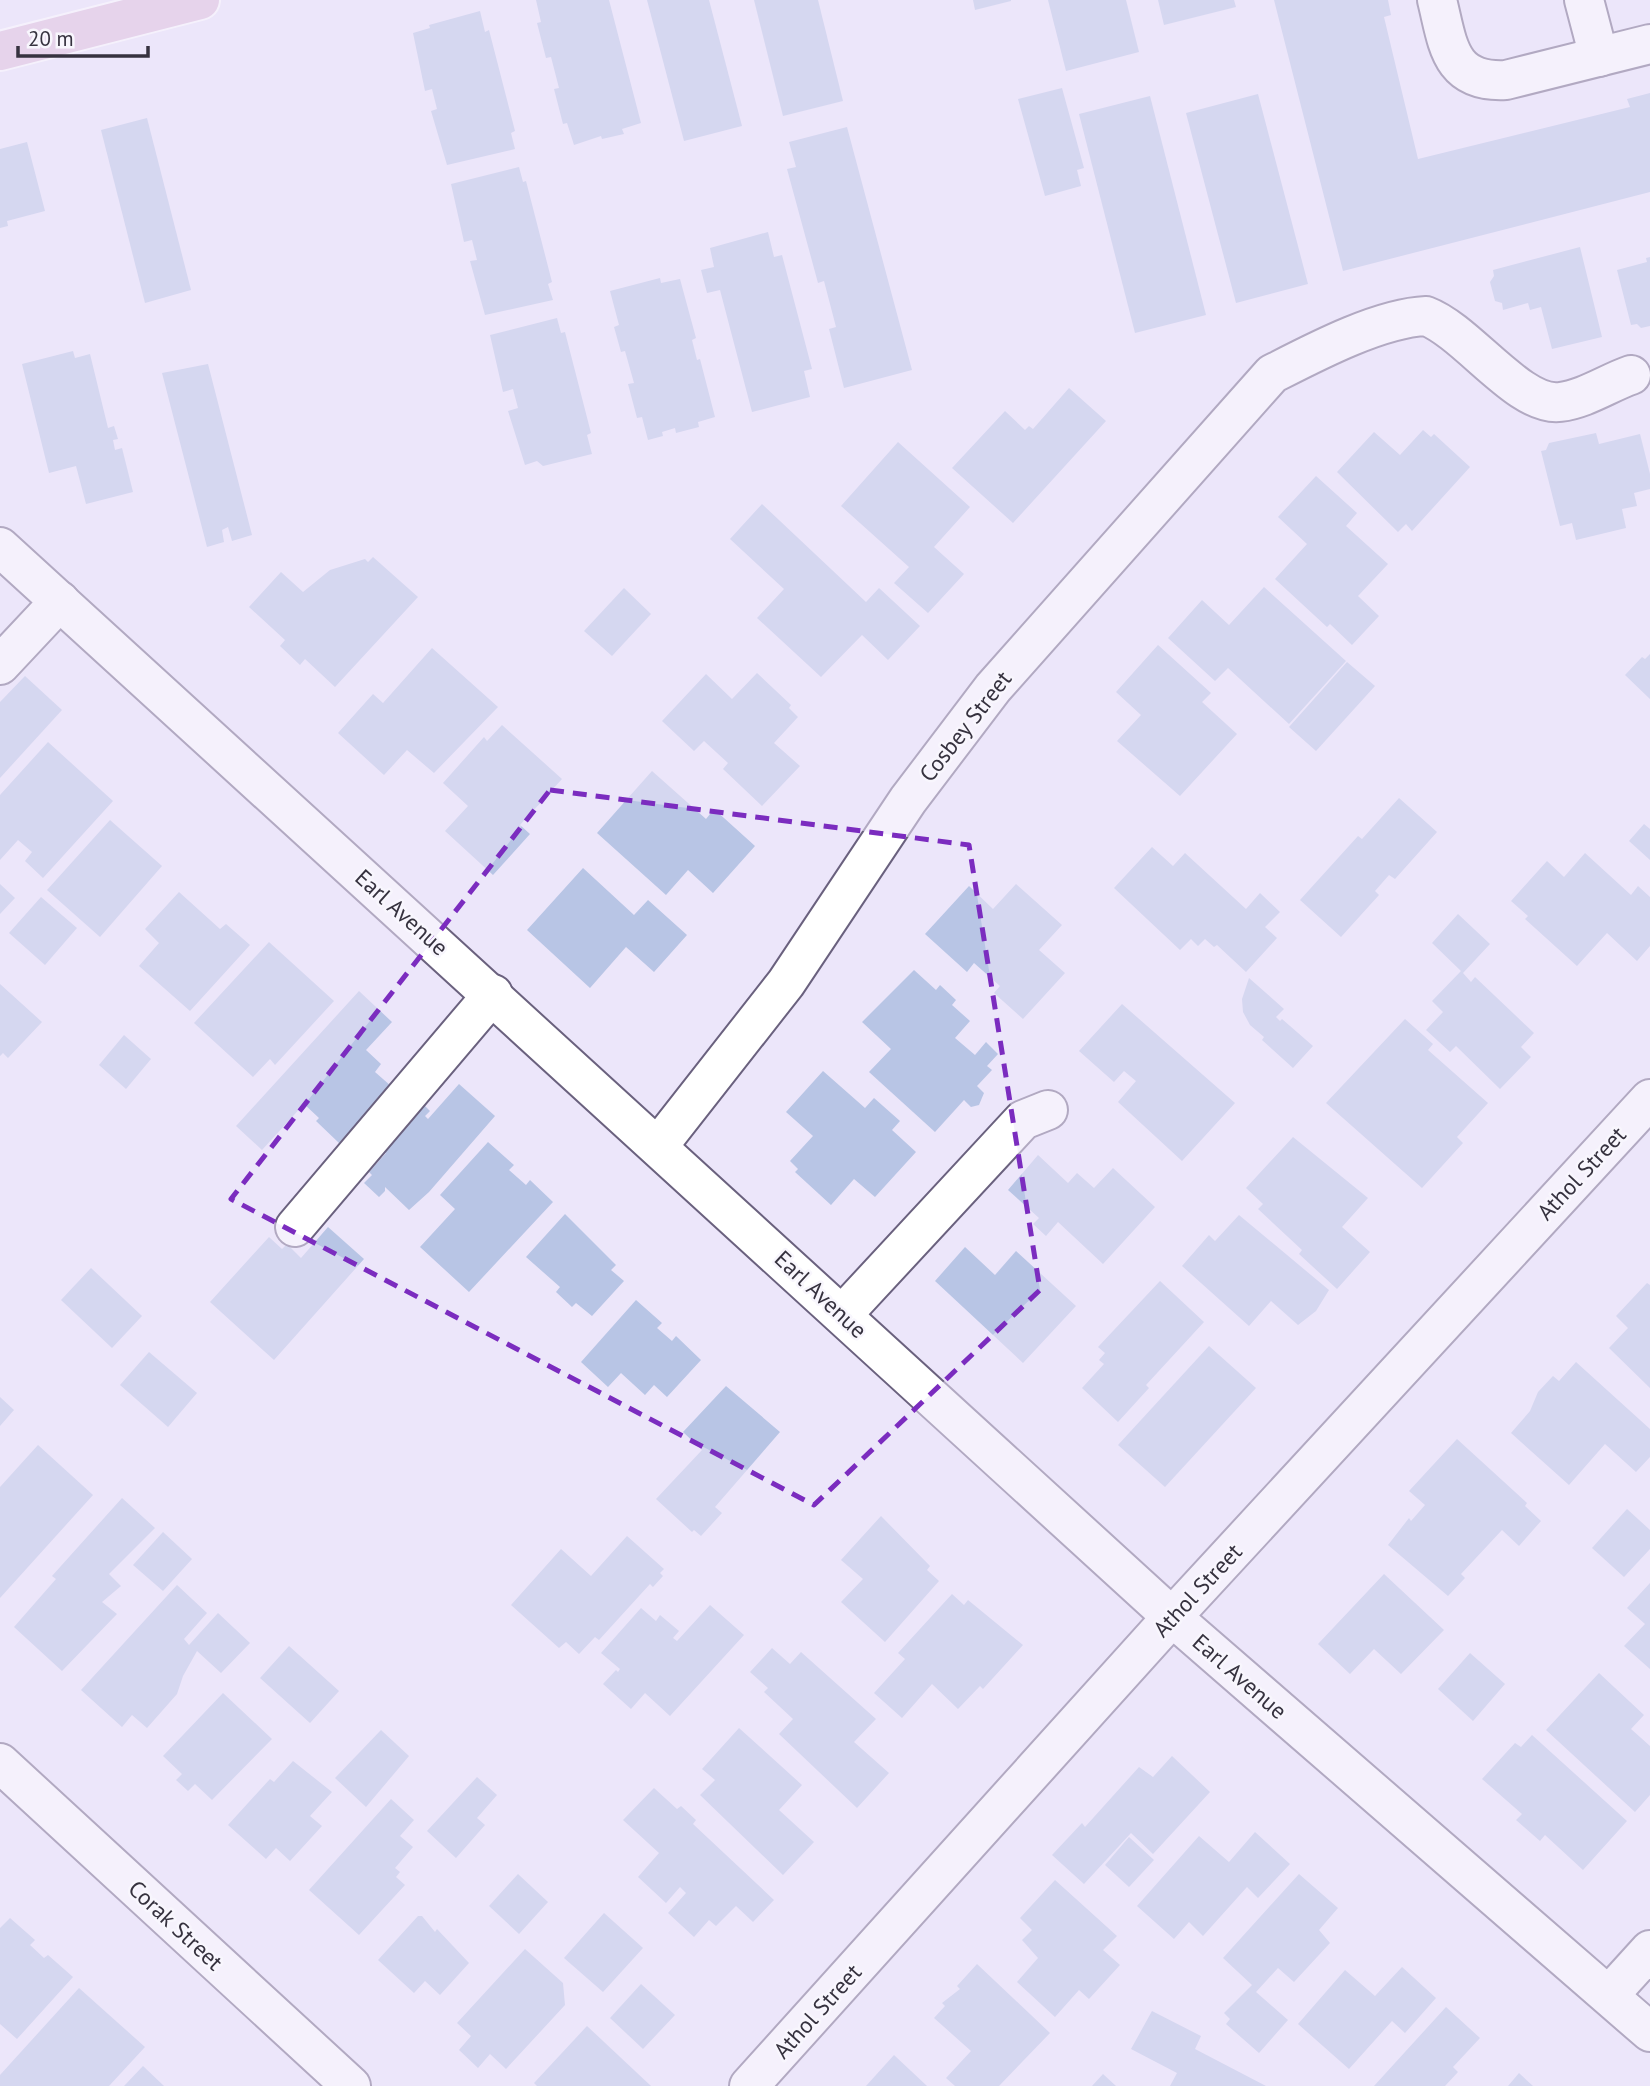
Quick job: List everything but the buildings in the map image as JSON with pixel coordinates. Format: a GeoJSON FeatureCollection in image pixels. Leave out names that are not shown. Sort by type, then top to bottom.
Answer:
{"type":"FeatureCollection","features":[{"type":"Feature","properties":{"kind":"main road"},"geometry":{"type":"LineString","coordinates":[[0,51],[200,0]]}},
{"type":"Feature","properties":{"kind":"street"},"geometry":{"type":"LineString","coordinates":[[1437,0],[1451,56],[1469,75],[1486,81],[1506,80],[1650,44]]}},
{"type":"Feature","properties":{"kind":"street"},"geometry":{"type":"LineString","coordinates":[[1584,0],[1599,57]]}},
{"type":"Feature","properties":{"kind":"street","name":"Cosbey Street"},"geometry":{"type":"LineString","coordinates":[[659,1145],[786,983],[908,800],[993,688],[1272,374],[1318,350],[1389,324],[1426,316],[1479,351],[1528,396],[1549,402],[1576,398],[1631,375]]}},
{"type":"Feature","properties":{"kind":"street","name":"Earl Avenue"},"geometry":{"type":"LineString","coordinates":[[0,547],[659,1145],[1172,1617],[1610,1994],[1650,2032]]}},
{"type":"Feature","properties":{"kind":"street"},"geometry":{"type":"LineString","coordinates":[[0,665],[60,601]]}},
{"type":"Feature","properties":{"kind":"street"},"geometry":{"type":"LineString","coordinates":[[295,1227],[493,994]]}},
{"type":"Feature","properties":{"kind":"street","name":"Athol Street"},"geometry":{"type":"LineString","coordinates":[[749,2086],[1172,1617],[1650,1099]]}},
{"type":"Feature","properties":{"kind":"street"},"geometry":{"type":"LineString","coordinates":[[843,1314],[1023,1120],[1048,1110]]}},
{"type":"Feature","properties":{"kind":"street","name":"Corak Street"},"geometry":{"type":"LineString","coordinates":[[0,1763],[351,2086]]}},
{"type":"Feature","properties":{"kind":"street"},"geometry":{"type":"LineString","coordinates":[[1610,1994],[1650,1950]]}},
{"type":"Feature","properties":{"kind":"highlighted area"},"geometry":{"type":"Polygon","coordinates":[[[550,790],[969,845],[1040,1290],[814,1505],[231,1199],[550,790]]]}}]}
